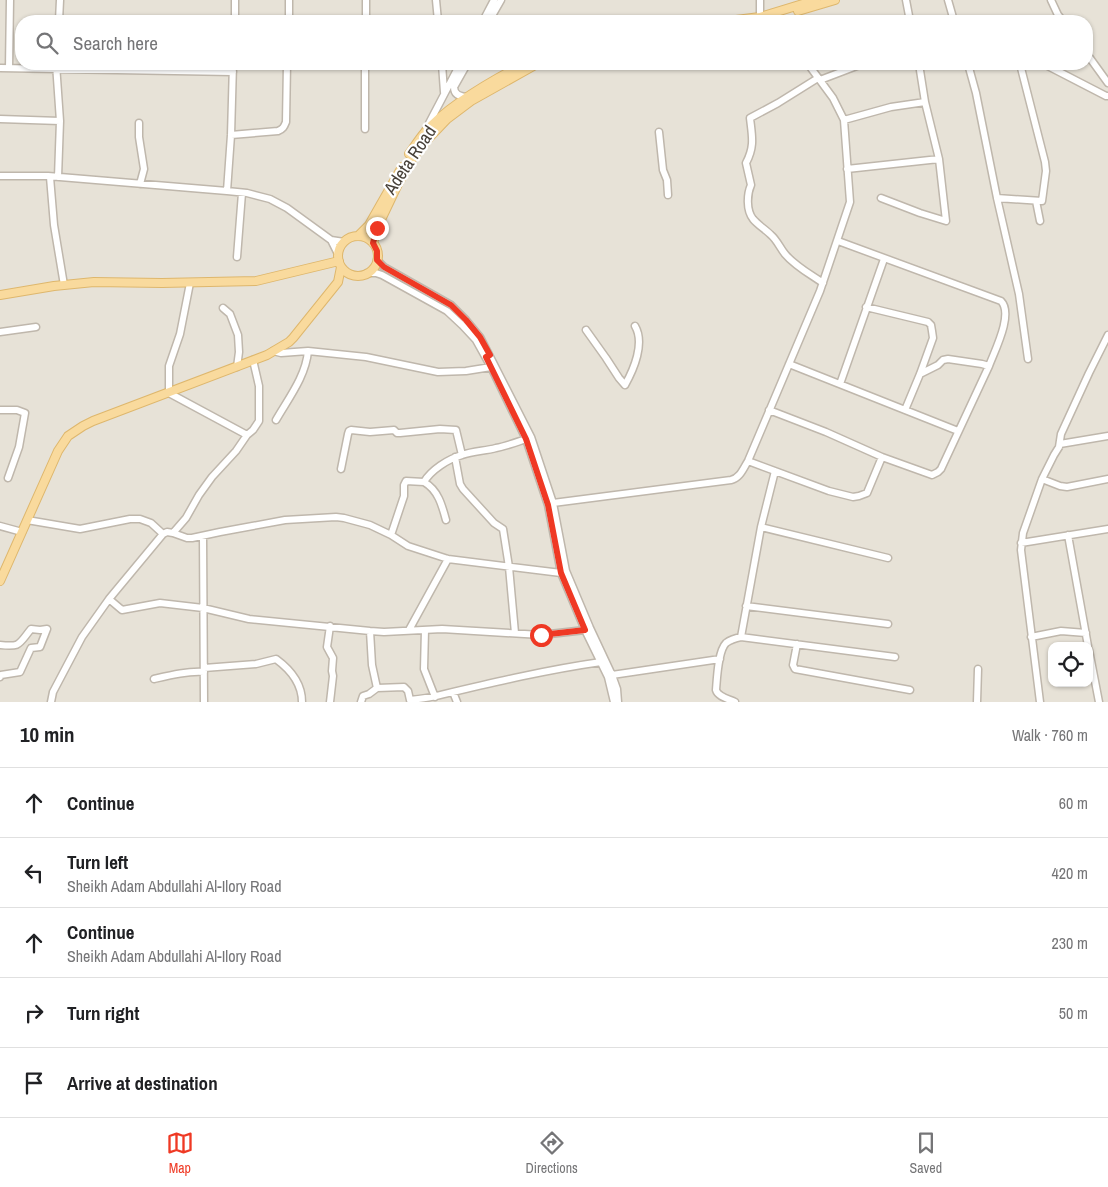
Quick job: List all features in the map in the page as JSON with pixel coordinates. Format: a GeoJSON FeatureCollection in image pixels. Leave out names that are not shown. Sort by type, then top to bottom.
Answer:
{"type":"FeatureCollection","features":[{"type":"Feature","properties":{"kind":"main road"},"geometry":{"type":"LineString","coordinates":[[773,15],[816,0]]}},
{"type":"Feature","properties":{"kind":"main road"},"geometry":{"type":"LineString","coordinates":[[791,15],[834,0]]}},
{"type":"Feature","properties":{"kind":"main road","name":"Adeta Road"},"geometry":{"type":"LineString","coordinates":[[358,236],[369,225],[401,168],[425,133],[439,118],[469,96],[514,70]]}},
{"type":"Feature","properties":{"kind":"main road","name":"Adeta Road"},"geometry":{"type":"LineString","coordinates":[[373,243],[377,228],[398,184],[413,157],[427,140],[447,119],[471,101],[526,70]]}},
{"type":"Feature","properties":{"kind":"main road"},"geometry":{"type":"LineString","coordinates":[[338,282],[339,261],[340,248],[344,242],[358,236],[373,243],[377,251],[377,260],[374,268],[360,276],[346,272],[339,261]]}},
{"type":"Feature","properties":{"kind":"main road"},"geometry":{"type":"LineString","coordinates":[[0,295],[94,282],[190,283],[256,281],[339,261]]}},
{"type":"Feature","properties":{"kind":"main road"},"geometry":{"type":"LineString","coordinates":[[0,582],[58,451],[68,436],[93,421],[267,356],[293,338],[338,282],[352,275]]}},
{"type":"Feature","properties":{"kind":"street"},"geometry":{"type":"LineString","coordinates":[[9,68],[10,0]]}},
{"type":"Feature","properties":{"kind":"street"},"geometry":{"type":"LineString","coordinates":[[59,15],[60,0]]}},
{"type":"Feature","properties":{"kind":"street"},"geometry":{"type":"LineString","coordinates":[[235,0],[235,15]]}},
{"type":"Feature","properties":{"kind":"street"},"geometry":{"type":"LineString","coordinates":[[289,0],[289,15]]}},
{"type":"Feature","properties":{"kind":"street"},"geometry":{"type":"LineString","coordinates":[[366,0],[366,15]]}},
{"type":"Feature","properties":{"kind":"street"},"geometry":{"type":"LineString","coordinates":[[436,0],[437,15]]}},
{"type":"Feature","properties":{"kind":"street"},"geometry":{"type":"LineString","coordinates":[[486,15],[494,0]]}},
{"type":"Feature","properties":{"kind":"street"},"geometry":{"type":"LineString","coordinates":[[492,15],[501,0]]}},
{"type":"Feature","properties":{"kind":"street"},"geometry":{"type":"LineString","coordinates":[[760,0],[761,15]]}},
{"type":"Feature","properties":{"kind":"street"},"geometry":{"type":"LineString","coordinates":[[906,0],[909,15]]}},
{"type":"Feature","properties":{"kind":"street"},"geometry":{"type":"LineString","coordinates":[[948,0],[952,15]]}},
{"type":"Feature","properties":{"kind":"street"},"geometry":{"type":"LineString","coordinates":[[1052,0],[1058,15]]}},
{"type":"Feature","properties":{"kind":"street"},"geometry":{"type":"LineString","coordinates":[[1093,62],[1108,83]]}},
{"type":"Feature","properties":{"kind":"street"},"geometry":{"type":"LineString","coordinates":[[0,68],[15,68]]}},
{"type":"Feature","properties":{"kind":"street"},"geometry":{"type":"LineString","coordinates":[[55,70],[60,121],[58,177]]}},
{"type":"Feature","properties":{"kind":"street"},"geometry":{"type":"LineString","coordinates":[[174,70],[233,72],[227,190]]}},
{"type":"Feature","properties":{"kind":"street"},"geometry":{"type":"LineString","coordinates":[[231,135],[282,130],[286,122],[288,70]]}},
{"type":"Feature","properties":{"kind":"street"},"geometry":{"type":"LineString","coordinates":[[365,129],[366,70]]}},
{"type":"Feature","properties":{"kind":"street"},"geometry":{"type":"LineString","coordinates":[[442,70],[444,93]]}},
{"type":"Feature","properties":{"kind":"street"},"geometry":{"type":"LineString","coordinates":[[425,133],[457,70]]}},
{"type":"Feature","properties":{"kind":"street"},"geometry":{"type":"LineString","coordinates":[[464,70],[454,90],[460,96],[469,96]]}},
{"type":"Feature","properties":{"kind":"street"},"geometry":{"type":"LineString","coordinates":[[552,503],[731,480],[739,476],[748,461],[823,283],[850,202],[844,120],[833,98],[812,70]]}},
{"type":"Feature","properties":{"kind":"street"},"geometry":{"type":"LineString","coordinates":[[823,283],[797,265],[785,254],[772,236],[753,219],[749,207],[748,191],[751,185],[746,163],[751,154],[753,141],[750,118],[819,79],[845,70]]}},
{"type":"Feature","properties":{"kind":"street"},"geometry":{"type":"LineString","coordinates":[[881,198],[946,221],[939,159],[925,102],[920,70]]}},
{"type":"Feature","properties":{"kind":"street"},"geometry":{"type":"LineString","coordinates":[[970,70],[1020,294],[1028,359]]}},
{"type":"Feature","properties":{"kind":"street"},"geometry":{"type":"LineString","coordinates":[[997,198],[1042,201],[1046,170],[1045,162],[1022,70]]}},
{"type":"Feature","properties":{"kind":"street"},"geometry":{"type":"LineString","coordinates":[[1056,70],[1108,96]]}},
{"type":"Feature","properties":{"kind":"street"},"geometry":{"type":"LineString","coordinates":[[844,120],[890,107],[925,102]]}},
{"type":"Feature","properties":{"kind":"street"},"geometry":{"type":"LineString","coordinates":[[0,119],[60,121]]}},
{"type":"Feature","properties":{"kind":"street"},"geometry":{"type":"LineString","coordinates":[[139,123],[139,137],[144,169],[140,184]]}},
{"type":"Feature","properties":{"kind":"street"},"geometry":{"type":"LineString","coordinates":[[659,132],[668,195]]}},
{"type":"Feature","properties":{"kind":"street"},"geometry":{"type":"LineString","coordinates":[[847,169],[939,159]]}},
{"type":"Feature","properties":{"kind":"street"},"geometry":{"type":"LineString","coordinates":[[0,176],[58,177],[227,190],[270,199],[287,208],[331,240],[344,242]]}},
{"type":"Feature","properties":{"kind":"street"},"geometry":{"type":"LineString","coordinates":[[50,177],[54,225],[64,285]]}},
{"type":"Feature","properties":{"kind":"street"},"geometry":{"type":"LineString","coordinates":[[237,257],[242,193]]}},
{"type":"Feature","properties":{"kind":"street"},"geometry":{"type":"LineString","coordinates":[[1036,201],[1040,221]]}},
{"type":"Feature","properties":{"kind":"street"},"geometry":{"type":"LineString","coordinates":[[331,240],[339,261]]}},
{"type":"Feature","properties":{"kind":"street"},"geometry":{"type":"LineString","coordinates":[[769,410],[826,432],[882,457],[932,475],[941,469],[989,366],[1004,328],[1006,310],[1001,301],[838,241]]}},
{"type":"Feature","properties":{"kind":"street"},"geometry":{"type":"LineString","coordinates":[[840,384],[884,259]]}},
{"type":"Feature","properties":{"kind":"street"},"geometry":{"type":"LineString","coordinates":[[377,260],[384,267],[451,305],[480,337],[488,356],[531,437],[552,503],[566,572],[582,615],[585,630],[608,677],[614,702]]}},
{"type":"Feature","properties":{"kind":"street"},"geometry":{"type":"LineString","coordinates":[[367,273],[382,275],[447,311],[462,324],[488,356],[491,367],[526,439],[548,505],[561,573],[612,675],[617,689],[618,702]]}},
{"type":"Feature","properties":{"kind":"street"},"geometry":{"type":"LineString","coordinates":[[190,283],[180,334],[169,366],[169,393],[247,435]]}},
{"type":"Feature","properties":{"kind":"street"},"geometry":{"type":"LineString","coordinates":[[866,307],[928,322],[931,325],[933,338],[905,410]]}},
{"type":"Feature","properties":{"kind":"street"},"geometry":{"type":"LineString","coordinates":[[223,308],[230,314],[238,334],[239,352],[237,367]]}},
{"type":"Feature","properties":{"kind":"street"},"geometry":{"type":"LineString","coordinates":[[586,330],[618,378],[625,385],[631,374],[638,348],[639,338],[635,326]]}},
{"type":"Feature","properties":{"kind":"street"},"geometry":{"type":"LineString","coordinates":[[0,332],[36,327]]}},
{"type":"Feature","properties":{"kind":"street"},"geometry":{"type":"LineString","coordinates":[[1040,702],[1021,543],[1042,479],[1060,444],[1061,434],[1108,335]]}},
{"type":"Feature","properties":{"kind":"street"},"geometry":{"type":"LineString","coordinates":[[273,351],[366,357],[438,372],[466,371],[491,367]]}},
{"type":"Feature","properties":{"kind":"street"},"geometry":{"type":"LineString","coordinates":[[276,420],[297,385],[307,362],[308,352]]}},
{"type":"Feature","properties":{"kind":"street"},"geometry":{"type":"LineString","coordinates":[[920,374],[948,359],[989,366]]}},
{"type":"Feature","properties":{"kind":"street"},"geometry":{"type":"LineString","coordinates":[[174,533],[186,518],[212,477],[236,451],[258,421],[259,386],[253,360]]}},
{"type":"Feature","properties":{"kind":"street"},"geometry":{"type":"LineString","coordinates":[[790,364],[958,431]]}},
{"type":"Feature","properties":{"kind":"street"},"geometry":{"type":"LineString","coordinates":[[0,410],[17,410],[25,414],[19,447],[8,478]]}},
{"type":"Feature","properties":{"kind":"street"},"geometry":{"type":"LineString","coordinates":[[341,469],[348,434],[351,430],[370,432],[394,430],[400,434],[440,429],[456,430],[460,484],[494,524],[503,529],[509,567],[515,633]]}},
{"type":"Feature","properties":{"kind":"street"},"geometry":{"type":"LineString","coordinates":[[1060,444],[1108,436]]}},
{"type":"Feature","properties":{"kind":"street"},"geometry":{"type":"LineString","coordinates":[[424,482],[428,476],[443,464],[458,456],[526,439]]}},
{"type":"Feature","properties":{"kind":"street"},"geometry":{"type":"LineString","coordinates":[[748,461],[828,491],[853,497],[867,493],[882,457]]}},
{"type":"Feature","properties":{"kind":"street"},"geometry":{"type":"LineString","coordinates":[[741,637],[760,527],[774,470]]}},
{"type":"Feature","properties":{"kind":"street"},"geometry":{"type":"LineString","coordinates":[[1042,479],[1060,486],[1108,479]]}},
{"type":"Feature","properties":{"kind":"street"},"geometry":{"type":"LineString","coordinates":[[391,535],[404,496],[406,481],[424,482],[431,487],[442,505],[446,520]]}},
{"type":"Feature","properties":{"kind":"street"},"geometry":{"type":"LineString","coordinates":[[51,702],[53,692],[82,638],[109,599],[162,534],[167,532],[192,538],[285,520],[336,517],[370,526],[391,535],[408,546],[448,559],[561,573]]}},
{"type":"Feature","properties":{"kind":"street"},"geometry":{"type":"LineString","coordinates":[[27,520],[80,529],[130,519],[140,519],[151,523],[162,534]]}},
{"type":"Feature","properties":{"kind":"street"},"geometry":{"type":"LineString","coordinates":[[0,526],[22,532]]}},
{"type":"Feature","properties":{"kind":"street"},"geometry":{"type":"LineString","coordinates":[[760,527],[888,558]]}},
{"type":"Feature","properties":{"kind":"street"},"geometry":{"type":"LineString","coordinates":[[1021,543],[1108,529]]}},
{"type":"Feature","properties":{"kind":"street"},"geometry":{"type":"LineString","coordinates":[[203,536],[204,702]]}},
{"type":"Feature","properties":{"kind":"street"},"geometry":{"type":"LineString","coordinates":[[1068,536],[1087,642]]}},
{"type":"Feature","properties":{"kind":"street"},"geometry":{"type":"LineString","coordinates":[[409,630],[448,559]]}},
{"type":"Feature","properties":{"kind":"street"},"geometry":{"type":"LineString","coordinates":[[109,599],[122,610],[160,604],[202,608],[249,619],[384,632],[442,629],[541,635],[585,630]]}},
{"type":"Feature","properties":{"kind":"street"},"geometry":{"type":"LineString","coordinates":[[746,606],[888,624]]}},
{"type":"Feature","properties":{"kind":"street"},"geometry":{"type":"LineString","coordinates":[[330,626],[327,647],[333,658],[330,702]]}},
{"type":"Feature","properties":{"kind":"street"},"geometry":{"type":"LineString","coordinates":[[0,645],[18,645],[31,629],[47,629],[40,647],[31,648],[20,672],[1,675],[0,677]]}},
{"type":"Feature","properties":{"kind":"street"},"geometry":{"type":"LineString","coordinates":[[425,630],[424,669],[435,697]]}},
{"type":"Feature","properties":{"kind":"street"},"geometry":{"type":"LineString","coordinates":[[370,631],[372,665],[377,688]]}},
{"type":"Feature","properties":{"kind":"street"},"geometry":{"type":"LineString","coordinates":[[1032,637],[1061,631],[1086,634]]}},
{"type":"Feature","properties":{"kind":"street"},"geometry":{"type":"LineString","coordinates":[[735,702],[716,692],[722,648],[726,643],[741,637],[895,657]]}},
{"type":"Feature","properties":{"kind":"street"},"geometry":{"type":"LineString","coordinates":[[798,644],[793,664],[795,669],[910,690]]}},
{"type":"Feature","properties":{"kind":"street"},"geometry":{"type":"LineString","coordinates":[[612,675],[720,658]]}},
{"type":"Feature","properties":{"kind":"street"},"geometry":{"type":"LineString","coordinates":[[154,679],[195,671],[256,664],[276,659],[284,664],[298,682],[302,702]]}},
{"type":"Feature","properties":{"kind":"street"},"geometry":{"type":"LineString","coordinates":[[361,702],[363,696],[377,688],[404,687],[408,691],[408,701],[435,697],[560,668],[601,662]]}},
{"type":"Feature","properties":{"kind":"street"},"geometry":{"type":"LineString","coordinates":[[977,702],[978,668]]}},
{"type":"Feature","properties":{"kind":"street"},"geometry":{"type":"LineString","coordinates":[[1093,671],[1099,702]]}},
{"type":"Feature","properties":{"kind":"street"},"geometry":{"type":"LineString","coordinates":[[453,692],[457,702]]}},
{"type":"Feature","properties":{"kind":"shaded area"},"geometry":{"type":"Polygon","coordinates":[[[0,0],[1108,0],[1108,702],[0,702],[0,0]]]}},
{"type":"Feature","properties":{"kind":"route"},"geometry":{"type":"LineString","coordinates":[[377,228],[373,243],[377,251],[377,260],[384,267],[451,305],[480,337],[490,355],[486,357],[526,439],[548,505],[561,573],[585,630],[541,635]]}}]}
